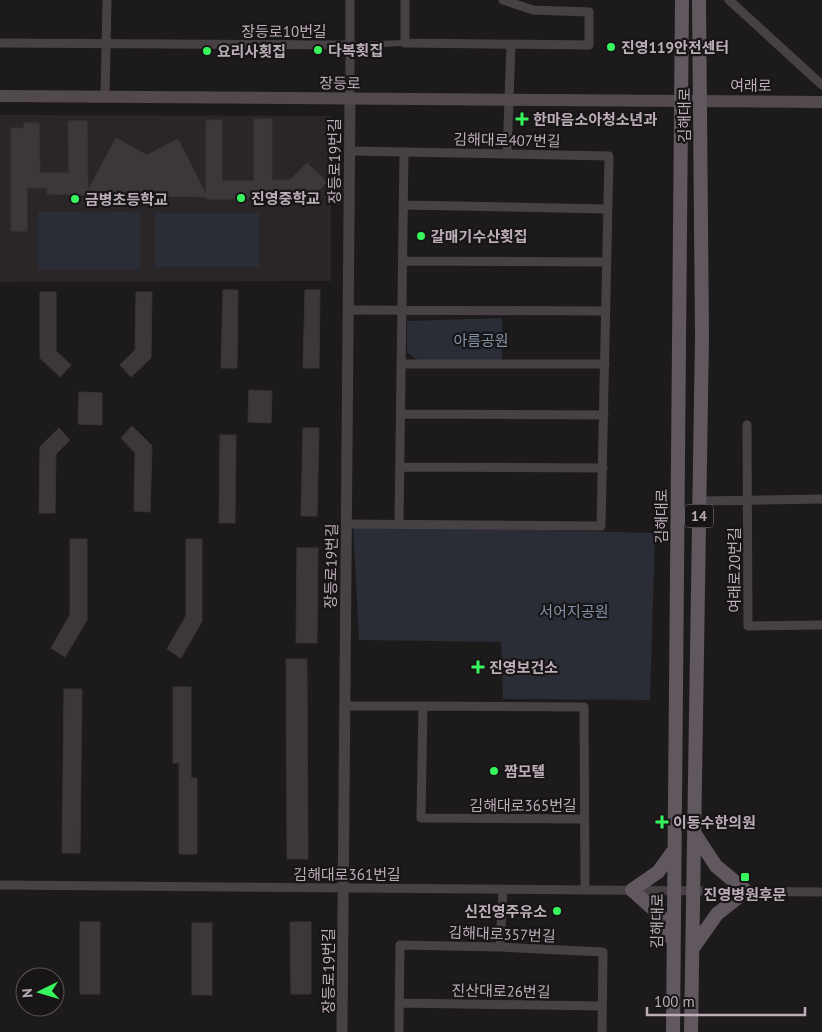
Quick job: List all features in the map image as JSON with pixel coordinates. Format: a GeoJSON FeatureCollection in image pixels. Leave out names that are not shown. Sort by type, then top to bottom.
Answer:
{"type":"FeatureCollection","features":[{"type":"Feature","properties":{"kind":"main road","name":"김해대로"},"geometry":{"type":"LineString","coordinates":[[673,1032],[682,0]]}},
{"type":"Feature","properties":{"kind":"main road","name":"김해대로"},"geometry":{"type":"LineString","coordinates":[[691,1032],[695,890],[694,729],[702,336],[699,0]]}},
{"type":"Feature","properties":{"kind":"main road","name":"장등로"},"geometry":{"type":"LineString","coordinates":[[0,96],[680,102]]}},
{"type":"Feature","properties":{"kind":"main road","name":"여래로"},"geometry":{"type":"LineString","coordinates":[[680,102],[822,102]]}},
{"type":"Feature","properties":{"kind":"main road"},"geometry":{"type":"LineString","coordinates":[[693,948],[717,914],[746,891],[716,866],[694,832]]}},
{"type":"Feature","properties":{"kind":"main road"},"geometry":{"type":"LineString","coordinates":[[673,942],[660,916],[632,890],[658,872],[674,850]]}},
{"type":"Feature","properties":{"kind":"street"},"geometry":{"type":"LineString","coordinates":[[105,97],[108,0]]}},
{"type":"Feature","properties":{"kind":"street"},"geometry":{"type":"LineString","coordinates":[[350,0],[350,99]]}},
{"type":"Feature","properties":{"kind":"street"},"geometry":{"type":"LineString","coordinates":[[404,44],[406,0]]}},
{"type":"Feature","properties":{"kind":"street","name":"장등로10번길"},"geometry":{"type":"LineString","coordinates":[[0,43],[589,45],[589,12],[533,10],[503,0]]}},
{"type":"Feature","properties":{"kind":"street"},"geometry":{"type":"LineString","coordinates":[[729,0],[822,85]]}},
{"type":"Feature","properties":{"kind":"street"},"geometry":{"type":"LineString","coordinates":[[507,154],[511,45]]}},
{"type":"Feature","properties":{"kind":"street","name":"장등로19번길"},"geometry":{"type":"LineString","coordinates":[[342,1032],[350,99]]}},
{"type":"Feature","properties":{"kind":"street","name":"김해대로407번길"},"geometry":{"type":"LineString","coordinates":[[346,524],[601,526],[609,156],[350,151]]}},
{"type":"Feature","properties":{"kind":"street"},"geometry":{"type":"LineString","coordinates":[[399,524],[404,152]]}},
{"type":"Feature","properties":{"kind":"street"},"geometry":{"type":"LineString","coordinates":[[404,205],[608,209]]}},
{"type":"Feature","properties":{"kind":"street"},"geometry":{"type":"LineString","coordinates":[[403,261],[607,262]]}},
{"type":"Feature","properties":{"kind":"street"},"geometry":{"type":"LineString","coordinates":[[348,310],[606,310]]}},
{"type":"Feature","properties":{"kind":"street"},"geometry":{"type":"LineString","coordinates":[[401,364],[605,364]]}},
{"type":"Feature","properties":{"kind":"street"},"geometry":{"type":"LineString","coordinates":[[400,414],[604,414]]}},
{"type":"Feature","properties":{"kind":"street"},"geometry":{"type":"LineString","coordinates":[[747,425],[747,500]]}},
{"type":"Feature","properties":{"kind":"street"},"geometry":{"type":"LineString","coordinates":[[400,467],[602,468]]}},
{"type":"Feature","properties":{"kind":"street"},"geometry":{"type":"LineString","coordinates":[[700,500],[822,499]]}},
{"type":"Feature","properties":{"kind":"street","name":"여래로20번길"},"geometry":{"type":"LineString","coordinates":[[747,500],[748,626],[822,626]]}},
{"type":"Feature","properties":{"kind":"street","name":"김해대로365번길"},"geometry":{"type":"LineString","coordinates":[[345,706],[423,706],[584,707],[584,819],[421,818],[423,706]]}},
{"type":"Feature","properties":{"kind":"street"},"geometry":{"type":"LineString","coordinates":[[584,819],[585,889]]}},
{"type":"Feature","properties":{"kind":"street","name":"김해대로361번길"},"geometry":{"type":"LineString","coordinates":[[0,885],[695,890]]}},
{"type":"Feature","properties":{"kind":"street"},"geometry":{"type":"LineString","coordinates":[[500,946],[502,889]]}},
{"type":"Feature","properties":{"kind":"street"},"geometry":{"type":"LineString","coordinates":[[695,890],[822,892]]}},
{"type":"Feature","properties":{"kind":"street","name":"김해대로357번길"},"geometry":{"type":"LineString","coordinates":[[399,1003],[400,945],[500,946],[603,952],[602,1006]]}},
{"type":"Feature","properties":{"kind":"street"},"geometry":{"type":"LineString","coordinates":[[399,1003],[399,1032]]}},
{"type":"Feature","properties":{"kind":"street","name":"진산대로26번길"},"geometry":{"type":"LineString","coordinates":[[399,1003],[602,1006]]}},
{"type":"Feature","properties":{"kind":"street"},"geometry":{"type":"LineString","coordinates":[[602,1006],[602,1032]]}},
{"type":"Feature","properties":{"kind":"shaded area"},"geometry":{"type":"Polygon","coordinates":[[[0,115],[331,116],[331,281],[0,282],[0,115]]]}},
{"type":"Feature","properties":{"kind":"green space"},"geometry":{"type":"Polygon","coordinates":[[[38,212],[140,212],[140,270],[38,270],[38,212]]]}},
{"type":"Feature","properties":{"kind":"green space"},"geometry":{"type":"Polygon","coordinates":[[[155,213],[259,213],[259,267],[155,267],[155,213]]]}},
{"type":"Feature","properties":{"kind":"green space","name":"아름공원"},"geometry":{"type":"Polygon","coordinates":[[[502,318],[502,360],[417,360],[407,352],[407,321],[502,318]]]}},
{"type":"Feature","properties":{"kind":"green space","name":"서어지공원"},"geometry":{"type":"Polygon","coordinates":[[[353,525],[655,533],[650,700],[503,699],[501,642],[359,640],[353,525]]]}},
{"type":"Feature","properties":{"kind":"building"},"geometry":{"type":"Polygon","coordinates":[[[254,119],[272,119],[272,180],[290,180],[307,163],[327,182],[309,201],[303,195],[299,199],[206,199],[206,197],[47,194],[47,188],[27,188],[27,231],[11,231],[11,128],[24,128],[24,123],[39,123],[40,173],[69,173],[68,121],[87,121],[88,190],[116,138],[147,155],[178,139],[206,194],[206,120],[222,120],[222,181],[254,181],[254,119]]]}},
{"type":"Feature","properties":{"kind":"building"},"geometry":{"type":"Polygon","coordinates":[[[223,290],[238,290],[237,368],[221,368],[223,290]]]}},
{"type":"Feature","properties":{"kind":"building"},"geometry":{"type":"Polygon","coordinates":[[[305,290],[320,290],[319,368],[303,368],[305,290]]]}},
{"type":"Feature","properties":{"kind":"building"},"geometry":{"type":"Polygon","coordinates":[[[40,292],[56,292],[56,351],[71,365],[60,377],[40,358],[40,292]]]}},
{"type":"Feature","properties":{"kind":"building"},"geometry":{"type":"Polygon","coordinates":[[[136,292],[152,292],[151,358],[131,377],[120,365],[135,350],[136,292]]]}},
{"type":"Feature","properties":{"kind":"building"},"geometry":{"type":"Polygon","coordinates":[[[249,390],[272,391],[271,423],[248,422],[249,390]]]}},
{"type":"Feature","properties":{"kind":"building"},"geometry":{"type":"Polygon","coordinates":[[[79,392],[102,393],[102,425],[78,424],[79,392]]]}},
{"type":"Feature","properties":{"kind":"building"},"geometry":{"type":"Polygon","coordinates":[[[132,426],[152,446],[150,512],[134,511],[135,453],[121,438],[132,426]]]}},
{"type":"Feature","properties":{"kind":"building"},"geometry":{"type":"Polygon","coordinates":[[[59,428],[70,440],[56,454],[55,513],[39,513],[40,447],[59,428]]]}},
{"type":"Feature","properties":{"kind":"building"},"geometry":{"type":"Polygon","coordinates":[[[303,428],[319,428],[317,516],[301,516],[303,428]]]}},
{"type":"Feature","properties":{"kind":"building"},"geometry":{"type":"Polygon","coordinates":[[[220,435],[236,435],[235,523],[219,523],[220,435]]]}},
{"type":"Feature","properties":{"kind":"building"},"geometry":{"type":"Polygon","coordinates":[[[70,539],[87,539],[87,620],[65,657],[51,648],[70,615],[70,539]]]}},
{"type":"Feature","properties":{"kind":"building"},"geometry":{"type":"Polygon","coordinates":[[[186,539],[202,539],[202,621],[181,658],[167,649],[186,616],[186,539]]]}},
{"type":"Feature","properties":{"kind":"building"},"geometry":{"type":"Polygon","coordinates":[[[297,548],[318,548],[317,643],[296,643],[297,548]]]}},
{"type":"Feature","properties":{"kind":"building"},"geometry":{"type":"Polygon","coordinates":[[[286,659],[307,659],[308,859],[287,859],[286,659]]]}},
{"type":"Feature","properties":{"kind":"building"},"geometry":{"type":"Polygon","coordinates":[[[173,687],[191,687],[191,778],[197,778],[197,854],[179,854],[179,763],[173,763],[173,687]]]}},
{"type":"Feature","properties":{"kind":"building"},"geometry":{"type":"Polygon","coordinates":[[[64,689],[82,689],[80,853],[62,853],[64,689]]]}},
{"type":"Feature","properties":{"kind":"building"},"geometry":{"type":"Polygon","coordinates":[[[80,922],[100,922],[100,994],[80,994],[80,922]]]}},
{"type":"Feature","properties":{"kind":"building"},"geometry":{"type":"Polygon","coordinates":[[[290,922],[311,922],[311,994],[291,994],[290,922]]]}},
{"type":"Feature","properties":{"kind":"building"},"geometry":{"type":"Polygon","coordinates":[[[192,923],[212,923],[212,995],[192,995],[192,923]]]}},
{"type":"Feature","properties":{"kind":"place","name":"진영119안전센터"},"geometry":{"type":"Point","coordinates":[611,47]}},
{"type":"Feature","properties":{"kind":"place","name":"다복횟집"},"geometry":{"type":"Point","coordinates":[318,50]}},
{"type":"Feature","properties":{"kind":"place","name":"요리사횟집"},"geometry":{"type":"Point","coordinates":[207,51]}},
{"type":"Feature","properties":{"kind":"place","name":"한마음소아청소년과"},"geometry":{"type":"Point","coordinates":[522,119]}},
{"type":"Feature","properties":{"kind":"place","name":"진영중학교"},"geometry":{"type":"Point","coordinates":[241,198]}},
{"type":"Feature","properties":{"kind":"place","name":"금병초등학교"},"geometry":{"type":"Point","coordinates":[75,199]}},
{"type":"Feature","properties":{"kind":"place","name":"갈매기수산횟집"},"geometry":{"type":"Point","coordinates":[421,236]}},
{"type":"Feature","properties":{"kind":"place","name":"진영보건소"},"geometry":{"type":"Point","coordinates":[478,667]}},
{"type":"Feature","properties":{"kind":"place","name":"짬모텔"},"geometry":{"type":"Point","coordinates":[494,771]}},
{"type":"Feature","properties":{"kind":"place","name":"이동수한의원"},"geometry":{"type":"Point","coordinates":[662,822]}},
{"type":"Feature","properties":{"kind":"place","name":"진영병원후문"},"geometry":{"type":"Point","coordinates":[745,877]}},
{"type":"Feature","properties":{"kind":"place","name":"신진영주유소"},"geometry":{"type":"Point","coordinates":[557,911]}}]}
